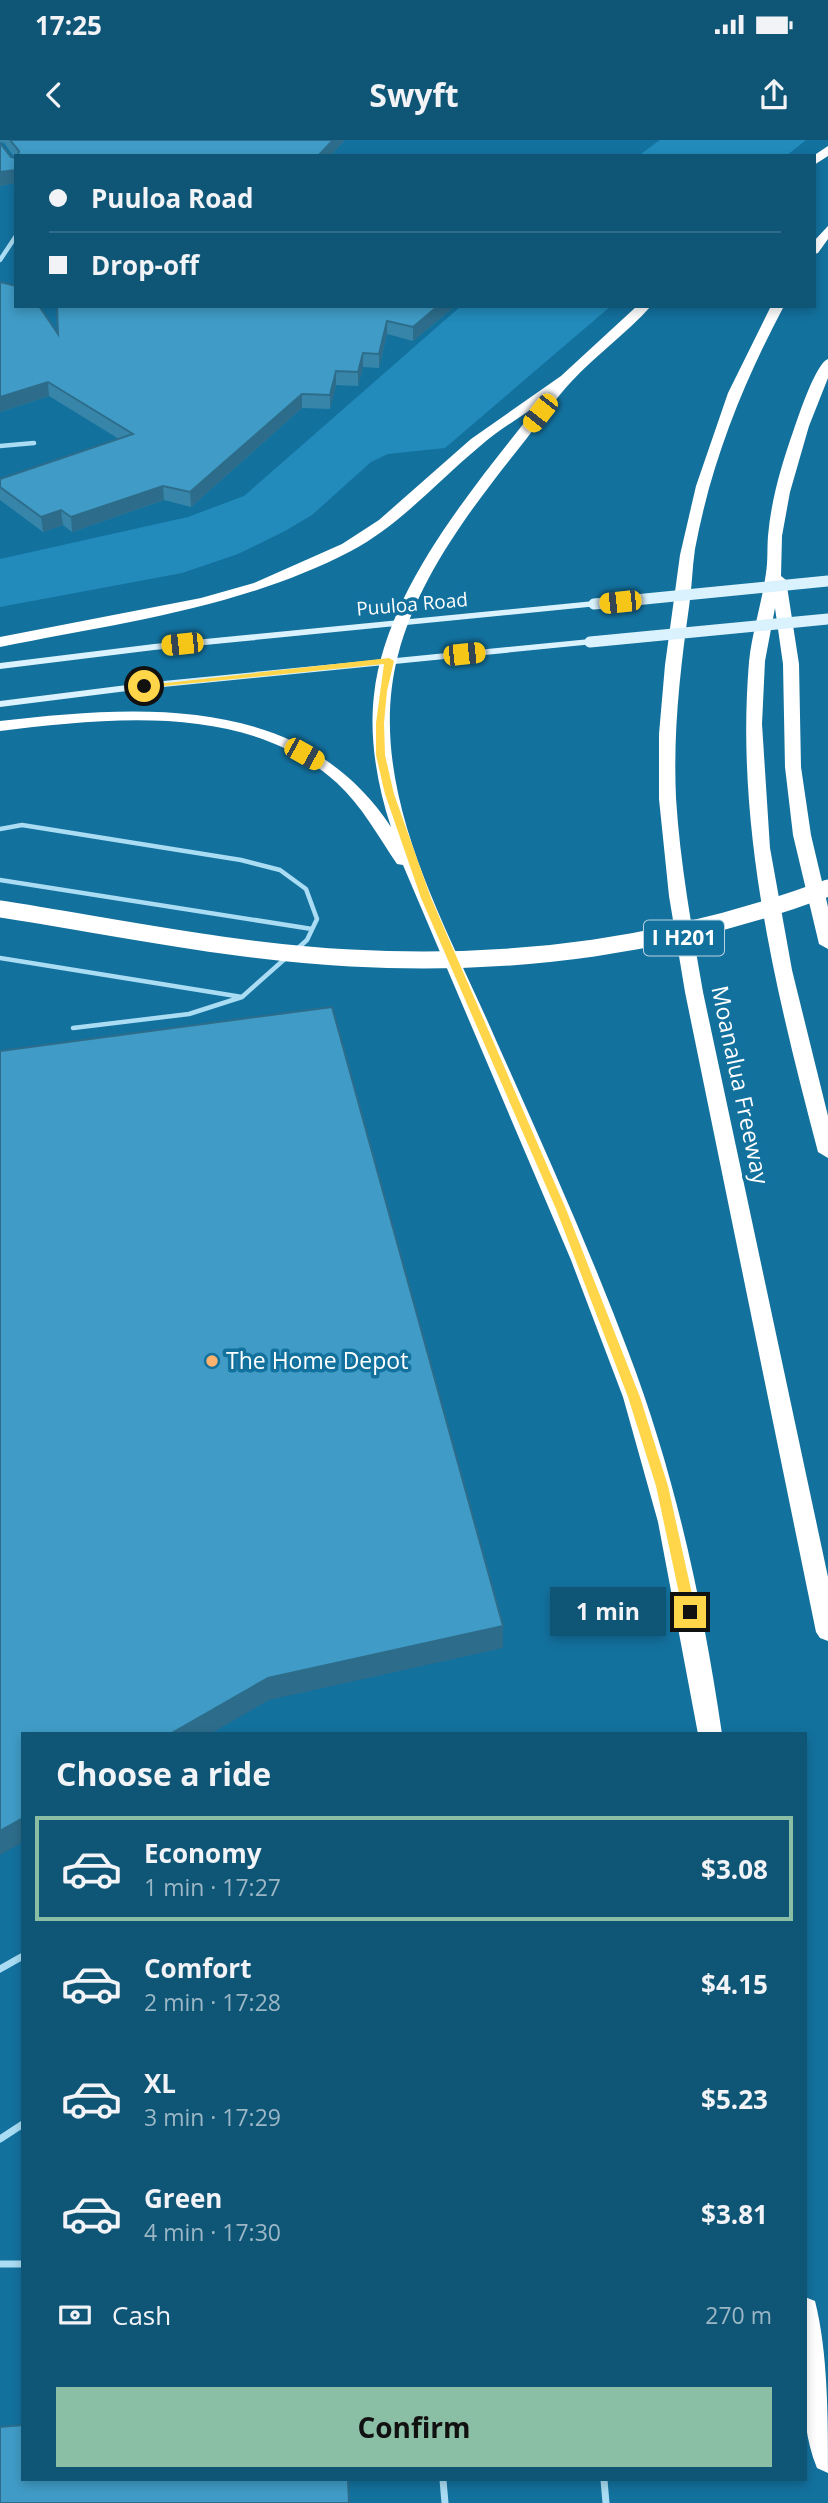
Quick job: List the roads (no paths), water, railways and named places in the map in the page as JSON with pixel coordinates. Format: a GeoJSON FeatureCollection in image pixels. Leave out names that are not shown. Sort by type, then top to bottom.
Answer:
{"type":"FeatureCollection","features":[{"type":"Feature","properties":{"kind":"highway"},"geometry":{"type":"LineString","coordinates":[[816,247],[828,230]]}},
{"type":"Feature","properties":{"kind":"highway"},"geometry":{"type":"LineString","coordinates":[[0,642],[202,602],[259,586],[346,547],[384,523],[476,442],[566,379],[643,308]]}},
{"type":"Feature","properties":{"kind":"highway","name":"Moanalua Freeway"},"geometry":{"type":"LineString","coordinates":[[777,308],[729,407],[701,490],[687,551],[673,660],[667,736],[669,815],[677,901],[694,992],[828,1632]]}},
{"type":"Feature","properties":{"kind":"highway"},"geometry":{"type":"LineString","coordinates":[[828,363],[804,423],[787,480],[775,536],[776,564],[791,664],[793,767],[802,835],[828,944]]}},
{"type":"Feature","properties":{"kind":"highway"},"geometry":{"type":"LineString","coordinates":[[566,379],[453,527],[413,598],[389,661],[382,691],[380,755],[389,794],[426,898],[561,1209],[634,1397],[662,1486],[685,1588],[710,1732]]}},
{"type":"Feature","properties":{"kind":"highway"},"geometry":{"type":"LineString","coordinates":[[776,564],[757,659],[755,799],[764,881],[781,969],[828,1153]]}},
{"type":"Feature","properties":{"kind":"highway"},"geometry":{"type":"LineString","coordinates":[[0,726],[94,716],[164,715],[235,728],[276,740],[330,768],[361,797],[426,898]]}},
{"type":"Feature","properties":{"kind":"highway"},"geometry":{"type":"LineString","coordinates":[[0,908],[284,953],[420,961],[608,947],[735,920],[793,903],[828,888]]}},
{"type":"Feature","properties":{"kind":"highway"},"geometry":{"type":"LineString","coordinates":[[807,2324],[828,2458]]}},
{"type":"Feature","properties":{"kind":"main road","name":"Puuloa Road"},"geometry":{"type":"LineString","coordinates":[[0,666],[404,622],[828,581]]}},
{"type":"Feature","properties":{"kind":"main road"},"geometry":{"type":"LineString","coordinates":[[0,704],[389,661],[828,618]]}},
{"type":"Feature","properties":{"kind":"street"},"geometry":{"type":"LineString","coordinates":[[0,260],[14,240]]}},
{"type":"Feature","properties":{"kind":"street"},"geometry":{"type":"LineString","coordinates":[[7,252],[14,252]]}},
{"type":"Feature","properties":{"kind":"street"},"geometry":{"type":"LineString","coordinates":[[0,446],[34,443]]}},
{"type":"Feature","properties":{"kind":"lane"},"geometry":{"type":"LineString","coordinates":[[0,830],[22,825],[240,860],[280,870],[306,889],[317,919],[307,940],[242,997],[189,1014],[72,1028]]}},
{"type":"Feature","properties":{"kind":"lane"},"geometry":{"type":"LineString","coordinates":[[0,880],[312,929]]}},
{"type":"Feature","properties":{"kind":"lane"},"geometry":{"type":"LineString","coordinates":[[0,958],[242,997]]}},
{"type":"Feature","properties":{"kind":"lane"},"geometry":{"type":"LineString","coordinates":[[0,1969],[21,1956]]}},
{"type":"Feature","properties":{"kind":"lane"},"geometry":{"type":"LineString","coordinates":[[0,2139],[21,2125]]}},
{"type":"Feature","properties":{"kind":"lane"},"geometry":{"type":"LineString","coordinates":[[14,2130],[21,2130]]}},
{"type":"Feature","properties":{"kind":"lane"},"geometry":{"type":"LineString","coordinates":[[0,2264],[21,2264]]}},
{"type":"Feature","properties":{"kind":"lane"},"geometry":{"type":"LineString","coordinates":[[443,2481],[445,2503]]}},
{"type":"Feature","properties":{"kind":"lane"},"geometry":{"type":"LineString","coordinates":[[604,2481],[606,2503]]}},
{"type":"Feature","properties":{"kind":"place","name":"The Home Depot"},"geometry":{"type":"Point","coordinates":[212,1361]}}]}
